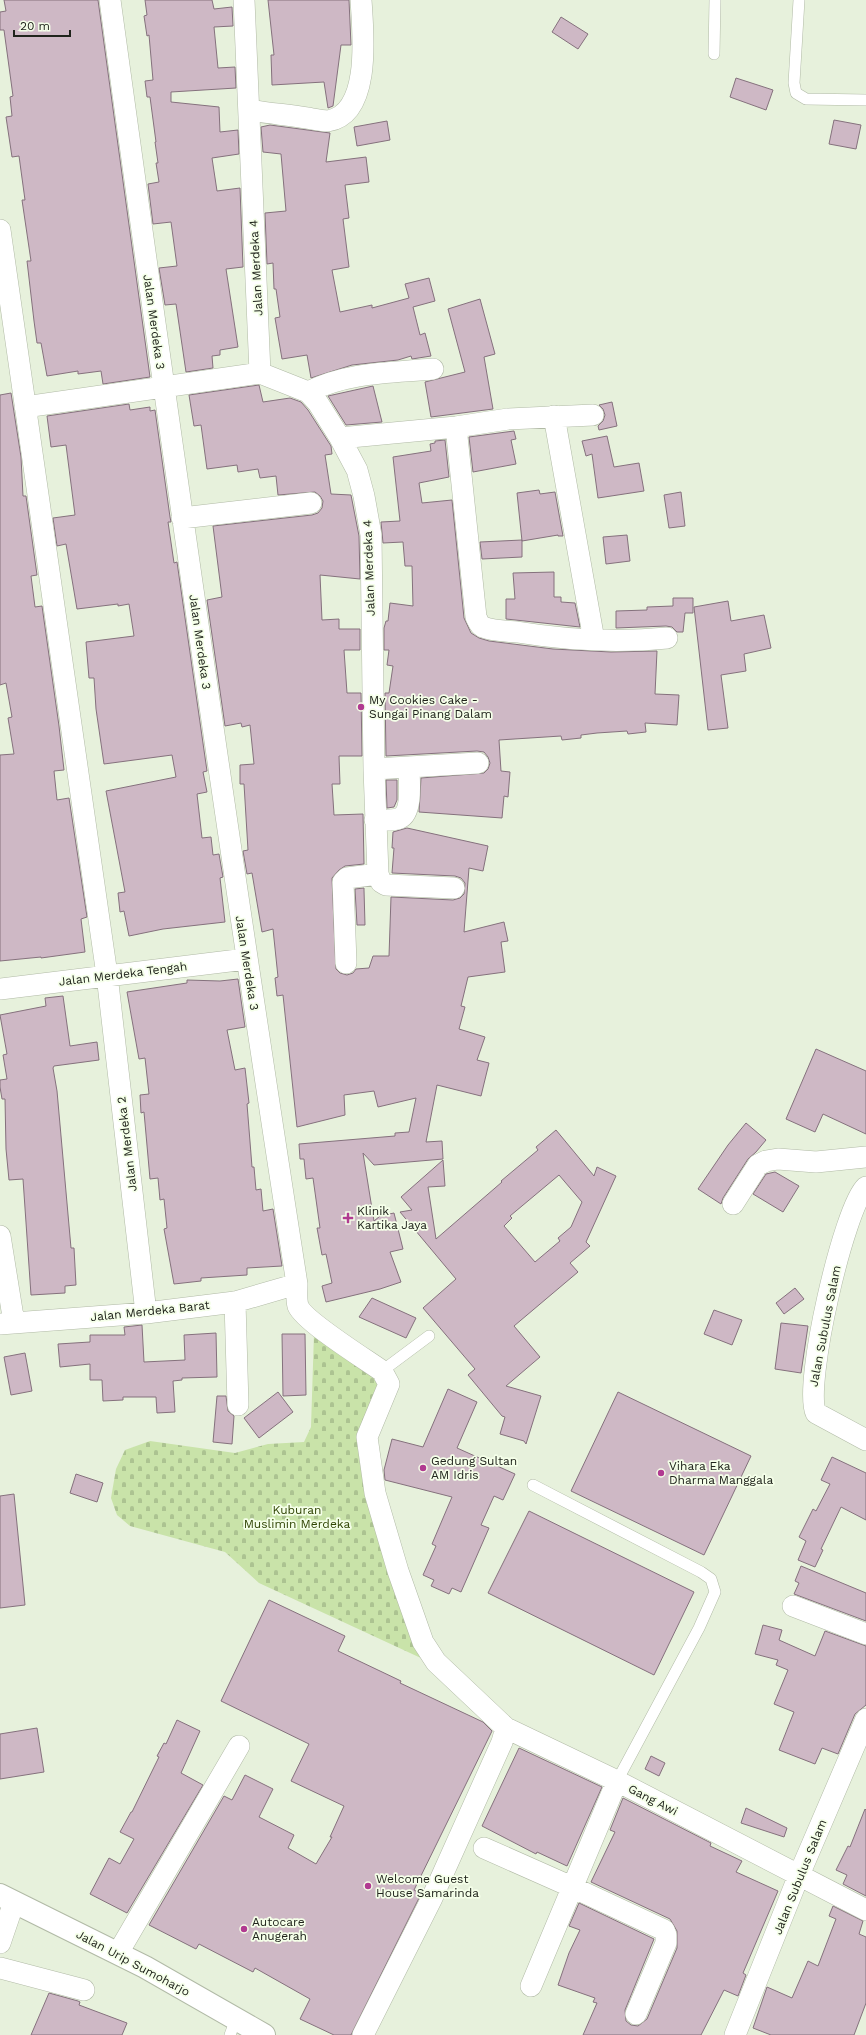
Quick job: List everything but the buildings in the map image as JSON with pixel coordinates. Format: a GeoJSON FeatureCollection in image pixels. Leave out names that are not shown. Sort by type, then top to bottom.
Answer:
{"type":"FeatureCollection","features":[{"type":"Feature","properties":{"kind":"street","name":"Jalan Merdeka 3"},"geometry":{"type":"LineString","coordinates":[[110,0],[182,518],[246,959],[297,1284],[299,1307],[309,1319],[382,1371]]}},
{"type":"Feature","properties":{"kind":"street","name":"Jalan Merdeka 4"},"geometry":{"type":"LineString","coordinates":[[244,0],[260,372],[308,392],[318,402],[357,470],[364,496],[371,535],[375,820],[378,874]]}},
{"type":"Feature","properties":{"kind":"street"},"geometry":{"type":"LineString","coordinates":[[249,110],[328,121],[342,116],[358,92],[361,76],[361,0]]}},
{"type":"Feature","properties":{"kind":"street","name":"Jalan Merdeka 2"},"geometry":{"type":"LineString","coordinates":[[0,230],[3,279],[25,408],[107,975],[146,1313]]}},
{"type":"Feature","properties":{"kind":"street"},"geometry":{"type":"LineString","coordinates":[[308,392],[325,383],[347,377],[433,369]]}},
{"type":"Feature","properties":{"kind":"street"},"geometry":{"type":"LineString","coordinates":[[25,408],[260,372]]}},
{"type":"Feature","properties":{"kind":"street"},"geometry":{"type":"LineString","coordinates":[[340,438],[456,427],[508,419],[593,415]]}},
{"type":"Feature","properties":{"kind":"street"},"geometry":{"type":"LineString","coordinates":[[554,416],[594,640]]}},
{"type":"Feature","properties":{"kind":"street"},"geometry":{"type":"LineString","coordinates":[[456,427],[476,617],[479,624],[487,628],[535,635],[594,640],[616,641],[667,638]]}},
{"type":"Feature","properties":{"kind":"street"},"geometry":{"type":"LineString","coordinates":[[182,518],[311,503]]}},
{"type":"Feature","properties":{"kind":"street"},"geometry":{"type":"LineString","coordinates":[[374,769],[478,763]]}},
{"type":"Feature","properties":{"kind":"street"},"geometry":{"type":"LineString","coordinates":[[375,820],[398,819],[405,813],[409,803],[408,767]]}},
{"type":"Feature","properties":{"kind":"street"},"geometry":{"type":"LineString","coordinates":[[346,963],[343,882],[347,878],[378,874],[381,882],[386,885],[454,888]]}},
{"type":"Feature","properties":{"kind":"street","name":"Jalan Merdeka Tengah"},"geometry":{"type":"LineString","coordinates":[[0,989],[246,959]]}},
{"type":"Feature","properties":{"kind":"street"},"geometry":{"type":"LineString","coordinates":[[733,1204],[758,1165],[766,1161],[778,1158],[816,1162],[866,1157]]}},
{"type":"Feature","properties":{"kind":"street","name":"Jalan Subulus Salam"},"geometry":{"type":"LineString","coordinates":[[866,1187],[854,1205],[844,1235],[830,1292],[813,1377],[813,1399],[816,1413],[866,1440]]}},
{"type":"Feature","properties":{"kind":"street"},"geometry":{"type":"LineString","coordinates":[[0,1236],[7,1324]]}},
{"type":"Feature","properties":{"kind":"street","name":"Jalan Merdeka Barat"},"geometry":{"type":"LineString","coordinates":[[7,1324],[146,1313],[235,1302],[297,1284]]}},
{"type":"Feature","properties":{"kind":"street"},"geometry":{"type":"LineString","coordinates":[[235,1302],[238,1405]]}},
{"type":"Feature","properties":{"kind":"street","name":"Gang Awi"},"geometry":{"type":"LineString","coordinates":[[382,1371],[389,1384],[367,1437],[375,1493],[398,1571],[423,1642],[436,1662],[506,1728],[617,1781],[866,1910]]}},
{"type":"Feature","properties":{"kind":"street"},"geometry":{"type":"LineString","coordinates":[[793,1606],[866,1634]]}},
{"type":"Feature","properties":{"kind":"street","name":"Jalan Subulus Salam"},"geometry":{"type":"LineString","coordinates":[[735,2035],[799,1875],[866,1719]]}},
{"type":"Feature","properties":{"kind":"street"},"geometry":{"type":"LineString","coordinates":[[363,2035],[432,1898],[502,1742],[506,1728]]}},
{"type":"Feature","properties":{"kind":"street"},"geometry":{"type":"LineString","coordinates":[[118,1953],[239,1746]]}},
{"type":"Feature","properties":{"kind":"street"},"geometry":{"type":"LineString","coordinates":[[531,1986],[617,1781]]}},
{"type":"Feature","properties":{"kind":"street"},"geometry":{"type":"LineString","coordinates":[[484,1848],[661,1928],[666,1935],[666,1943],[636,2014]]}},
{"type":"Feature","properties":{"kind":"street"},"geometry":{"type":"LineString","coordinates":[[0,1943],[7,1899]]}},
{"type":"Feature","properties":{"kind":"street","name":"Jalan Urip Sumoharjo"},"geometry":{"type":"LineString","coordinates":[[7,1899],[118,1953],[233,2027],[264,2035]]}},
{"type":"Feature","properties":{"kind":"street"},"geometry":{"type":"LineString","coordinates":[[0,1968],[84,1990]]}},
{"type":"Feature","properties":{"kind":"lane"},"geometry":{"type":"LineString","coordinates":[[714,54],[715,0]]}},
{"type":"Feature","properties":{"kind":"lane"},"geometry":{"type":"LineString","coordinates":[[799,0],[794,83],[796,93],[806,99],[866,100]]}},
{"type":"Feature","properties":{"kind":"lane"},"geometry":{"type":"LineString","coordinates":[[382,1371],[429,1336]]}},
{"type":"Feature","properties":{"kind":"lane"},"geometry":{"type":"LineString","coordinates":[[533,1485],[701,1572],[713,1582],[715,1592],[699,1628],[617,1781]]}},
{"type":"Feature","properties":{"kind":"green space","name":"Kuburan Muslimin Merdeka"},"geometry":{"type":"Polygon","coordinates":[[[314,1333],[372,1376],[379,1385],[362,1436],[423,1659],[259,1583],[225,1552],[130,1526],[117,1515],[111,1498],[116,1469],[125,1450],[150,1441],[235,1453],[268,1444],[304,1442],[311,1427],[314,1333]]]}},
{"type":"Feature","properties":{"kind":"place","name":"My Cookies Cake - Sungai Pinang Dalam"},"geometry":{"type":"Point","coordinates":[361,707]}},
{"type":"Feature","properties":{"kind":"place","name":"Klinik Kartika Jaya"},"geometry":{"type":"Point","coordinates":[348,1218]}},
{"type":"Feature","properties":{"kind":"place","name":"Gedung Sultan AM Idris"},"geometry":{"type":"Point","coordinates":[423,1468]}},
{"type":"Feature","properties":{"kind":"place","name":"Vihara Eka Dharma Manggala"},"geometry":{"type":"Point","coordinates":[661,1473]}},
{"type":"Feature","properties":{"kind":"place","name":"Welcome Guest House Samarinda"},"geometry":{"type":"Point","coordinates":[368,1886]}},
{"type":"Feature","properties":{"kind":"place","name":"Autocare Anugerah"},"geometry":{"type":"Point","coordinates":[244,1929]}}]}
